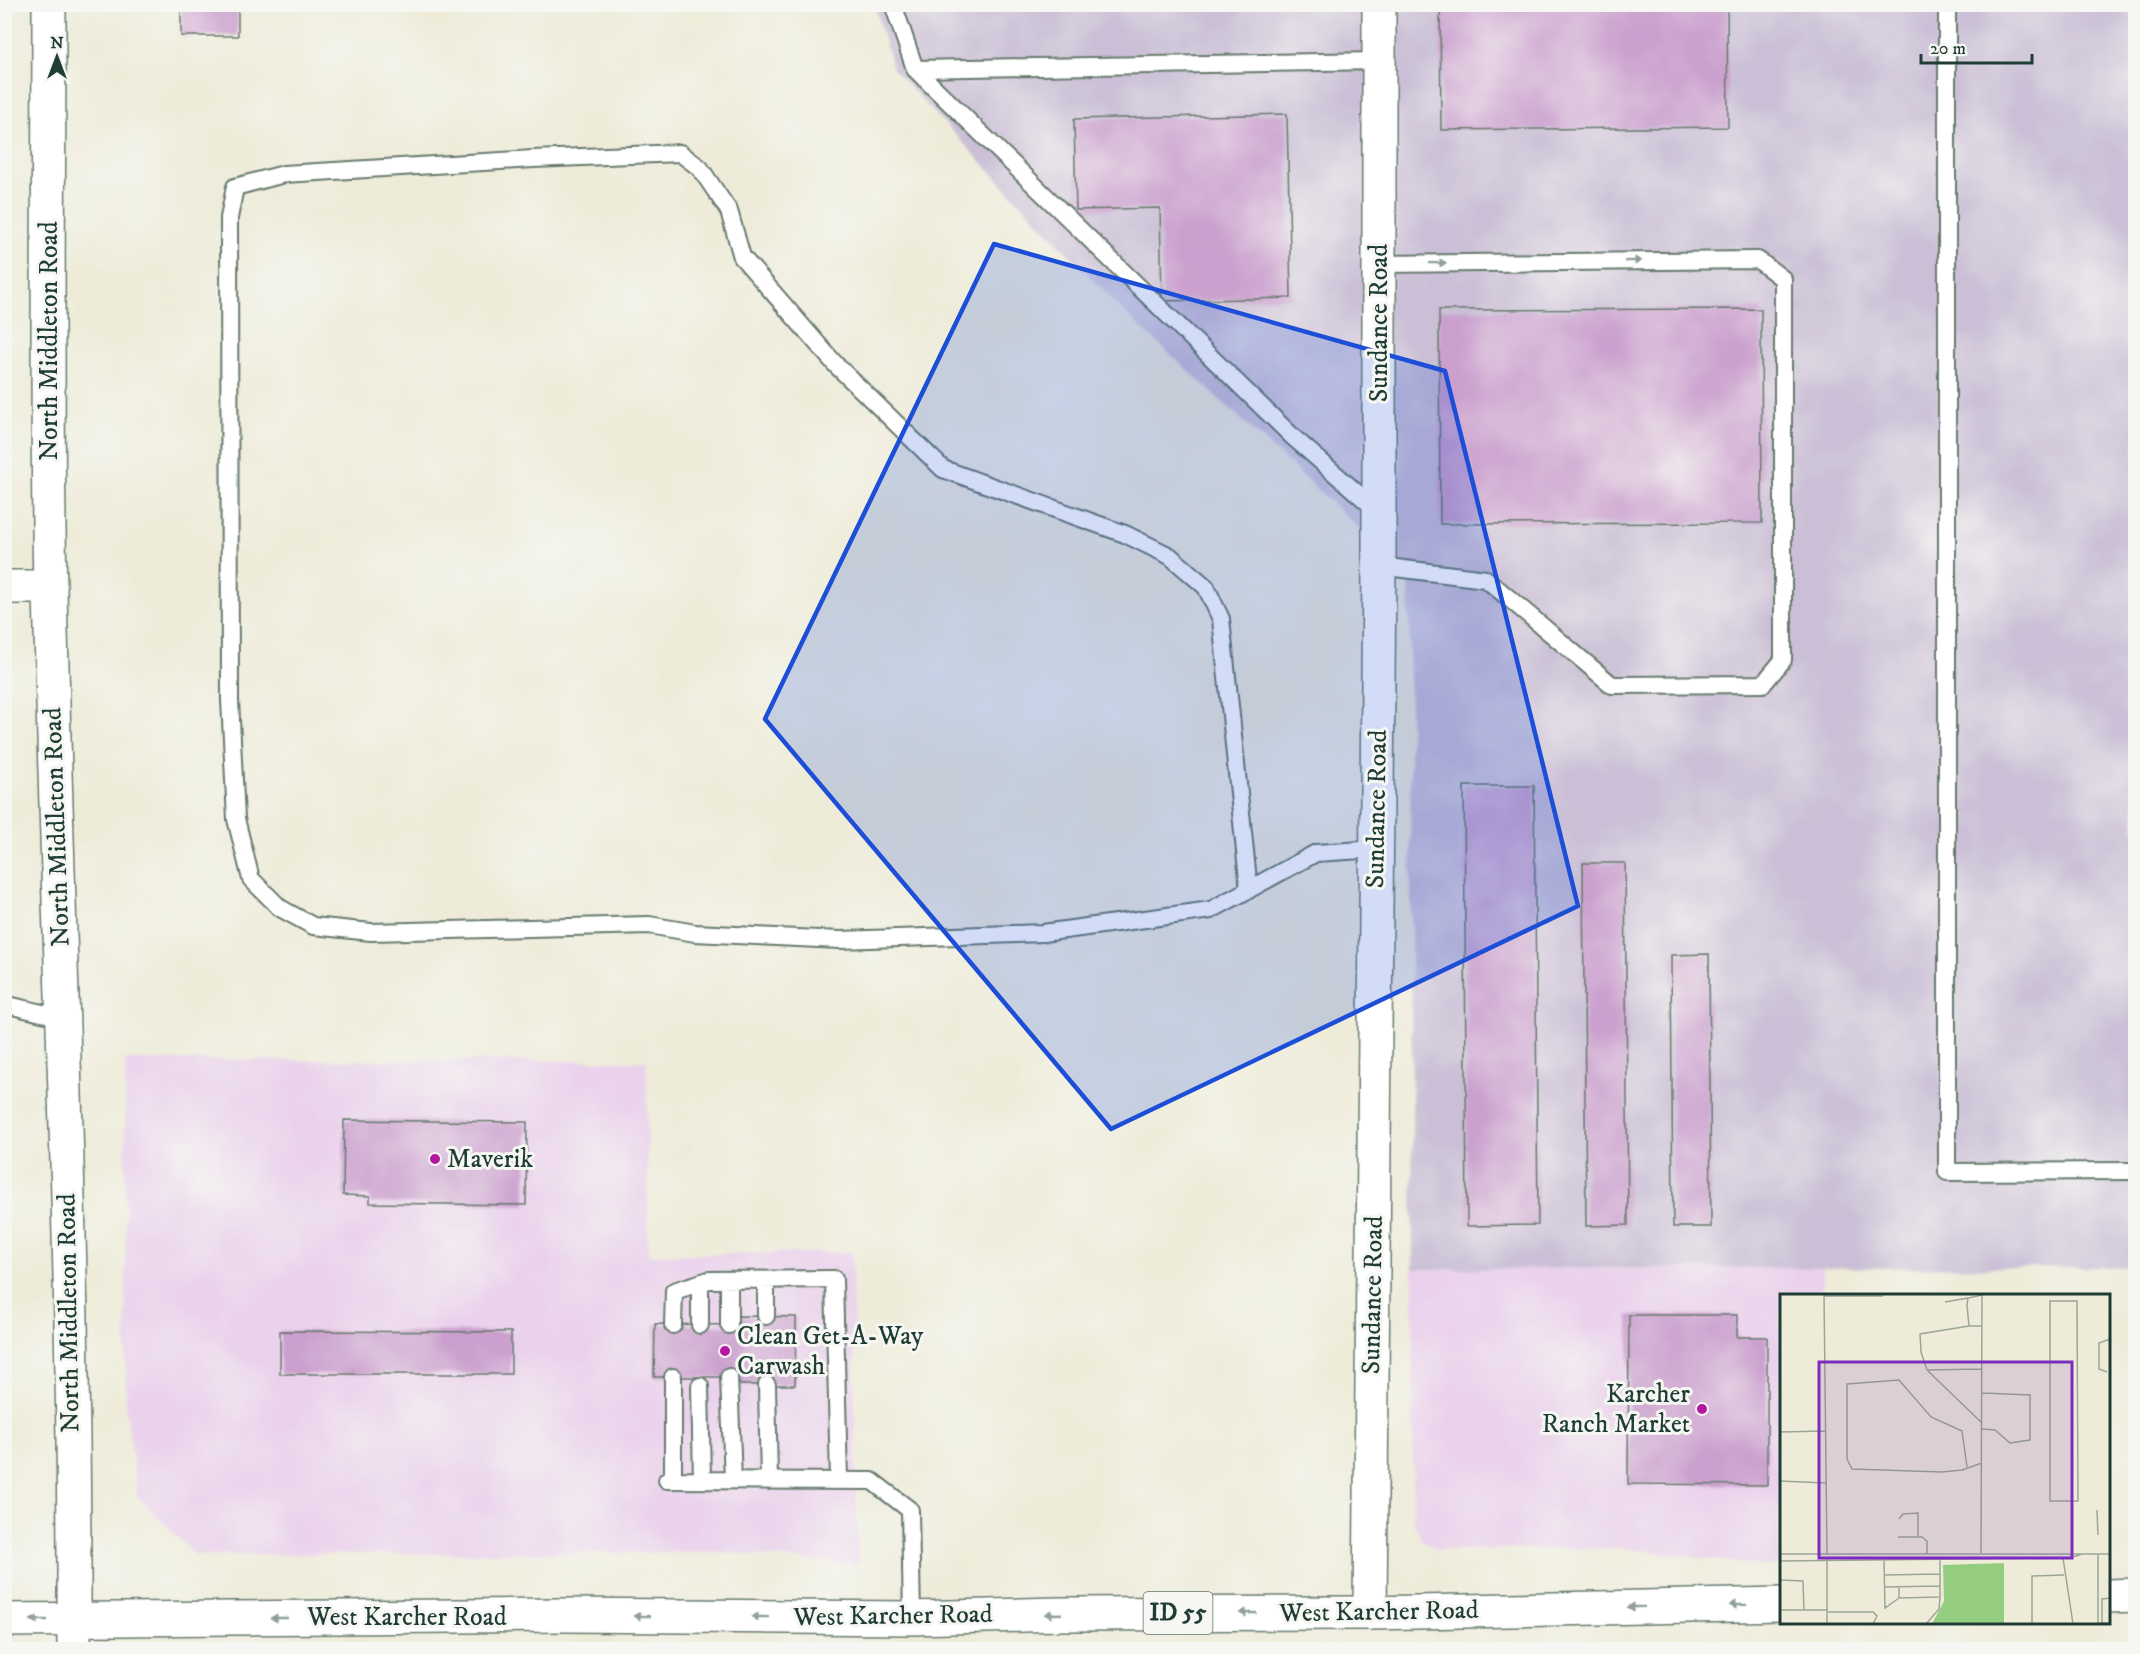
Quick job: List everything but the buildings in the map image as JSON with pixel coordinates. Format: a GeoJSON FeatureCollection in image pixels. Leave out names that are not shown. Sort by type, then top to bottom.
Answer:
{"type":"FeatureCollection","features":[{"type":"Feature","properties":{"kind":"main road","name":"North Middleton Road"},"geometry":{"type":"LineString","coordinates":[[49,4],[50,587],[63,1018],[74,1516],[74,1635]]}},
{"type":"Feature","properties":{"kind":"main road","name":"Sundance Road"},"geometry":{"type":"LineString","coordinates":[[1370,1613],[1380,566],[1378,4]]}},
{"type":"Feature","properties":{"kind":"main road"},"geometry":{"type":"LineString","coordinates":[[4,587],[50,587]]}},
{"type":"Feature","properties":{"kind":"main road"},"geometry":{"type":"LineString","coordinates":[[2110,1596],[2136,1595]]}},
{"type":"Feature","properties":{"kind":"main road","name":"West Karcher Road"},"geometry":{"type":"LineString","coordinates":[[4,1620],[74,1635],[566,1615],[912,1618],[1060,1614],[1370,1613],[1780,1604]]}},
{"type":"Feature","properties":{"kind":"lane"},"geometry":{"type":"LineString","coordinates":[[893,4],[915,69],[1294,438],[1380,513]]}},
{"type":"Feature","properties":{"kind":"lane"},"geometry":{"type":"LineString","coordinates":[[1947,4],[1947,1172],[2136,1171]]}},
{"type":"Feature","properties":{"kind":"lane"},"geometry":{"type":"LineString","coordinates":[[915,69],[1379,61]]}},
{"type":"Feature","properties":{"kind":"lane"},"geometry":{"type":"LineString","coordinates":[[1249,890],[1221,620],[1206,587],[1170,556],[1125,534],[943,469],[836,365],[742,256],[729,211],[700,168],[680,153],[284,174],[235,187],[229,218],[229,254],[230,700],[236,819],[251,879],[280,908],[314,926],[370,932],[649,926],[695,933],[840,940],[1043,933],[1211,910],[1249,890],[1316,853],[1377,849]]}},
{"type":"Feature","properties":{"kind":"lane"},"geometry":{"type":"LineString","coordinates":[[1379,264],[1758,260],[1783,279],[1783,660],[1763,684],[1612,685],[1486,579],[1380,566]]}},
{"type":"Feature","properties":{"kind":"lane"},"geometry":{"type":"LineString","coordinates":[[4,1004],[63,1018]]}},
{"type":"Feature","properties":{"kind":"lane"},"geometry":{"type":"LineString","coordinates":[[673,1321],[674,1291],[709,1280],[834,1279],[839,1481]]}},
{"type":"Feature","properties":{"kind":"lane"},"geometry":{"type":"LineString","coordinates":[[729,1280],[729,1323]]}},
{"type":"Feature","properties":{"kind":"lane"},"geometry":{"type":"LineString","coordinates":[[766,1280],[766,1314]]}},
{"type":"Feature","properties":{"kind":"lane"},"geometry":{"type":"LineString","coordinates":[[700,1283],[700,1323]]}},
{"type":"Feature","properties":{"kind":"lane"},"geometry":{"type":"LineString","coordinates":[[729,1380],[733,1480]]}},
{"type":"Feature","properties":{"kind":"lane"},"geometry":{"type":"LineString","coordinates":[[673,1381],[670,1480],[872,1481],[910,1510],[912,1618]]}},
{"type":"Feature","properties":{"kind":"lane"},"geometry":{"type":"LineString","coordinates":[[700,1386],[702,1480]]}},
{"type":"Feature","properties":{"kind":"lane"},"geometry":{"type":"LineString","coordinates":[[767,1388],[769,1481]]}},
{"type":"Feature","properties":{"kind":"highlighted area"},"geometry":{"type":"Polygon","coordinates":[[[994,244],[1445,371],[1578,906],[1111,1129],[765,719],[994,244]]]}},
{"type":"Feature","properties":{"kind":"shaded area"},"geometry":{"type":"Polygon","coordinates":[[[874,5],[2135,5],[2135,1267],[1413,1269],[1409,574],[1122,310],[893,69],[874,5]]]}},
{"type":"Feature","properties":{"kind":"shaded area"},"geometry":{"type":"Polygon","coordinates":[[[125,1060],[647,1061],[648,1255],[852,1252],[858,1565],[719,1552],[195,1555],[137,1496],[126,1408],[125,1060]]]}},
{"type":"Feature","properties":{"kind":"shaded area"},"geometry":{"type":"Polygon","coordinates":[[[1823,1268],[1823,1294],[1780,1294],[1780,1566],[1621,1548],[1437,1550],[1422,1541],[1413,1521],[1413,1269],[1823,1268]]]}},
{"type":"Feature","properties":{"kind":"place","name":"Maverik"},"geometry":{"type":"Point","coordinates":[435,1159]}},
{"type":"Feature","properties":{"kind":"place","name":"Clean Get-A-Way Carwash"},"geometry":{"type":"Point","coordinates":[725,1351]}},
{"type":"Feature","properties":{"kind":"place","name":"Karcher Ranch Market"},"geometry":{"type":"Point","coordinates":[1702,1409]}}]}
